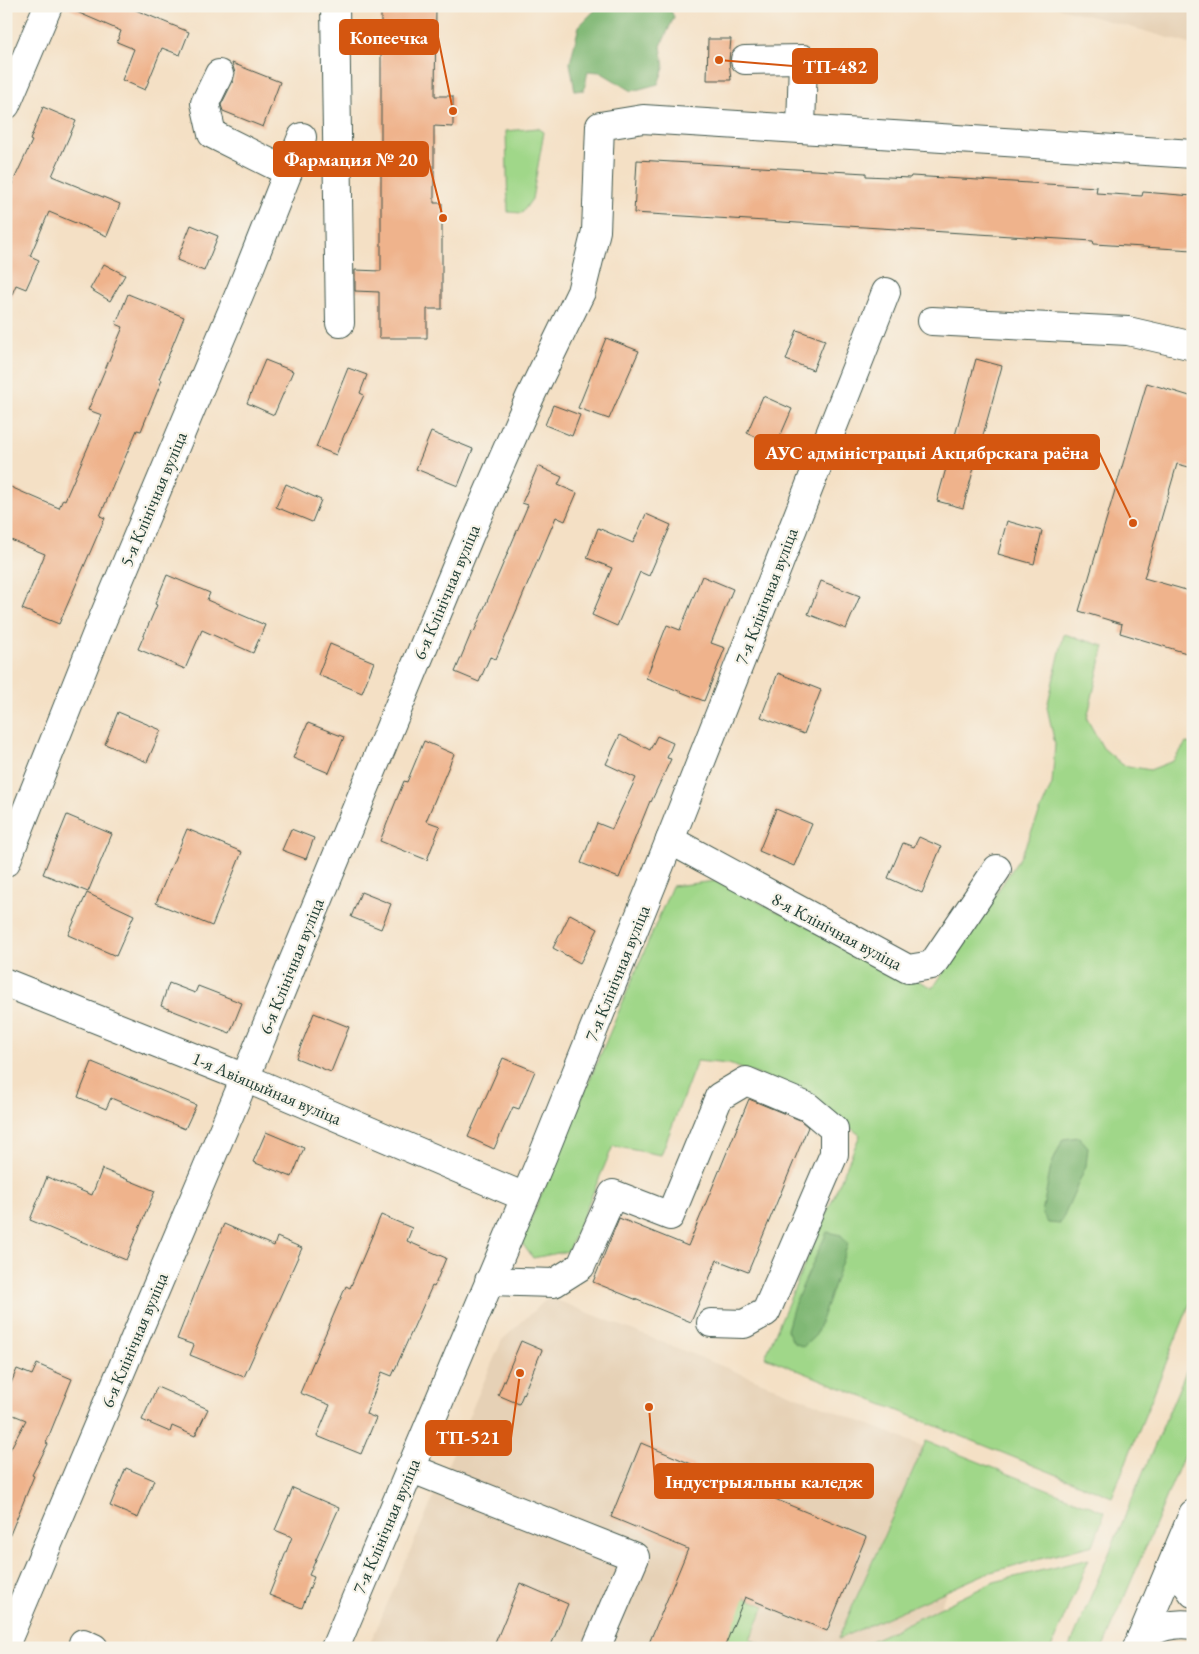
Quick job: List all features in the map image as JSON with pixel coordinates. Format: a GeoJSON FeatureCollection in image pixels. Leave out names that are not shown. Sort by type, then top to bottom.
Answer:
{"type":"FeatureCollection","features":[{"type":"Feature","properties":{"kind":"street"},"geometry":{"type":"LineString","coordinates":[[6,105],[48,6]]}},
{"type":"Feature","properties":{"kind":"street"},"geometry":{"type":"LineString","coordinates":[[335,6],[340,323]]}},
{"type":"Feature","properties":{"kind":"street"},"geometry":{"type":"LineString","coordinates":[[746,60],[803,59],[801,129],[1193,154]]}},
{"type":"Feature","properties":{"kind":"street"},"geometry":{"type":"LineString","coordinates":[[219,74],[206,103],[212,134],[288,172]]}},
{"type":"Feature","properties":{"kind":"street","name":"6-я Клінічная вуліца"},"geometry":{"type":"LineString","coordinates":[[6,1643],[245,1078],[470,534],[530,397],[581,292],[596,231],[600,126],[643,119],[801,129]]}},
{"type":"Feature","properties":{"kind":"street","name":"5-я Клінічная вуліца"},"geometry":{"type":"LineString","coordinates":[[6,862],[99,628],[241,290],[302,137]]}},
{"type":"Feature","properties":{"kind":"street","name":"7-я Клінічная вуліца"},"geometry":{"type":"LineString","coordinates":[[334,1648],[525,1197],[670,840],[886,292]]}},
{"type":"Feature","properties":{"kind":"street"},"geometry":{"type":"LineString","coordinates":[[932,320],[1128,331],[1193,346]]}},
{"type":"Feature","properties":{"kind":"street","name":"8-я Клінічная вуліца"},"geometry":{"type":"LineString","coordinates":[[670,840],[908,969],[932,964],[997,869]]}},
{"type":"Feature","properties":{"kind":"street","name":"1-я Авіяцыйная вуліца"},"geometry":{"type":"LineString","coordinates":[[6,983],[245,1078],[525,1197]]}},
{"type":"Feature","properties":{"kind":"street"},"geometry":{"type":"LineString","coordinates":[[489,1282],[554,1283],[581,1266],[613,1194],[670,1216],[719,1097],[746,1081],[808,1107],[834,1129],[834,1154],[766,1312],[744,1324],[711,1323]]}},
{"type":"Feature","properties":{"kind":"street"},"geometry":{"type":"LineString","coordinates":[[410,1468],[635,1557],[596,1648]]}},
{"type":"Feature","properties":{"kind":"street"},"geometry":{"type":"LineString","coordinates":[[1139,1643],[1193,1514]]}},
{"type":"Feature","properties":{"kind":"street"},"geometry":{"type":"LineString","coordinates":[[1176,1554],[1178,1569],[1184,1582],[1193,1593]]}},
{"type":"Feature","properties":{"kind":"street"},"geometry":{"type":"LineString","coordinates":[[1139,1643],[1153,1629],[1182,1623],[1193,1625]]}},
{"type":"Feature","properties":{"kind":"shaded area"},"geometry":{"type":"Polygon","coordinates":[[[1052,6],[1193,6],[1193,45],[1127,26],[1052,6]]]}},
{"type":"Feature","properties":{"kind":"shaded area"},"geometry":{"type":"Polygon","coordinates":[[[549,1297],[995,1475],[923,1648],[368,1648],[502,1340],[549,1297]]]}},
{"type":"Feature","properties":{"kind":"green space"},"geometry":{"type":"Polygon","coordinates":[[[599,6],[654,6],[670,9],[674,17],[661,46],[664,68],[658,84],[632,91],[600,72],[588,71],[584,90],[575,91],[570,63],[579,26],[599,6]]]}},
{"type":"Feature","properties":{"kind":"green space"},"geometry":{"type":"Polygon","coordinates":[[[538,128],[544,132],[532,199],[522,213],[508,212],[506,131],[538,128]]]}},
{"type":"Feature","properties":{"kind":"green space"},"geometry":{"type":"Polygon","coordinates":[[[1064,634],[1104,646],[1087,719],[1103,748],[1123,765],[1150,770],[1173,761],[1186,743],[1193,744],[1193,1296],[1112,1497],[765,1357],[860,1135],[798,1089],[729,1064],[697,1061],[661,1155],[613,1146],[568,1251],[533,1258],[521,1242],[672,886],[716,881],[933,988],[1021,856],[1052,784],[1055,744],[1047,707],[1064,634]]]}},
{"type":"Feature","properties":{"kind":"green space"},"geometry":{"type":"Polygon","coordinates":[[[1079,1137],[1088,1147],[1086,1166],[1060,1224],[1048,1223],[1042,1213],[1051,1166],[1063,1139],[1079,1137]]]}},
{"type":"Feature","properties":{"kind":"green space"},"geometry":{"type":"Polygon","coordinates":[[[827,1232],[841,1235],[848,1244],[816,1335],[803,1347],[793,1342],[787,1330],[794,1305],[827,1232]]]}},
{"type":"Feature","properties":{"kind":"green space"},"geometry":{"type":"Polygon","coordinates":[[[1193,1355],[1193,1434],[1103,1648],[1069,1648],[1193,1355]]]}},
{"type":"Feature","properties":{"kind":"green space"},"geometry":{"type":"Polygon","coordinates":[[[926,1441],[1105,1512],[1093,1545],[987,1573],[838,1639],[926,1441]]]}},
{"type":"Feature","properties":{"kind":"green space"},"geometry":{"type":"Polygon","coordinates":[[[1089,1559],[1051,1648],[856,1648],[994,1582],[1089,1559]]]}},
{"type":"Feature","properties":{"kind":"green space"},"geometry":{"type":"Polygon","coordinates":[[[732,1592],[765,1606],[750,1639],[762,1645],[760,1648],[724,1648],[732,1592]]]}},
{"type":"Feature","properties":{"kind":"building"},"geometry":{"type":"Polygon","coordinates":[[[63,6],[126,6],[189,32],[180,55],[162,48],[145,90],[122,80],[134,49],[117,42],[121,31],[63,6]]]}},
{"type":"Feature","properties":{"kind":"building"},"geometry":{"type":"Polygon","coordinates":[[[381,6],[436,6],[435,96],[453,96],[453,127],[434,126],[434,203],[442,203],[442,309],[427,309],[427,338],[379,338],[379,292],[355,291],[355,270],[381,271],[381,6]]]}},
{"type":"Feature","properties":{"kind":"building"},"geometry":{"type":"Polygon","coordinates":[[[708,39],[731,39],[729,60],[731,80],[707,80],[708,39]]]}},
{"type":"Feature","properties":{"kind":"building"},"geometry":{"type":"Polygon","coordinates":[[[232,63],[280,82],[263,127],[223,111],[221,105],[235,73],[232,63]]]}},
{"type":"Feature","properties":{"kind":"building"},"geometry":{"type":"Polygon","coordinates":[[[43,107],[76,121],[52,176],[120,204],[107,236],[49,212],[30,256],[39,260],[26,289],[16,285],[6,308],[6,197],[32,141],[30,140],[43,107]]]}},
{"type":"Feature","properties":{"kind":"building"},"geometry":{"type":"Polygon","coordinates":[[[637,160],[866,173],[866,176],[910,178],[911,176],[1097,187],[1096,193],[1142,196],[1143,192],[1193,196],[1193,250],[1094,244],[1093,241],[634,213],[637,160]]]}},
{"type":"Feature","properties":{"kind":"building"},"geometry":{"type":"Polygon","coordinates":[[[191,225],[218,236],[204,271],[177,260],[191,225]]]}},
{"type":"Feature","properties":{"kind":"building"},"geometry":{"type":"Polygon","coordinates":[[[104,264],[125,275],[110,301],[90,289],[104,264]]]}},
{"type":"Feature","properties":{"kind":"building"},"geometry":{"type":"Polygon","coordinates":[[[128,294],[184,317],[159,379],[162,380],[141,431],[137,430],[100,516],[105,518],[59,624],[22,609],[45,554],[6,538],[6,485],[59,508],[63,499],[65,500],[102,415],[88,410],[123,327],[116,324],[128,294]]]}},
{"type":"Feature","properties":{"kind":"building"},"geometry":{"type":"Polygon","coordinates":[[[797,330],[825,340],[813,370],[786,360],[797,330]]]}},
{"type":"Feature","properties":{"kind":"building"},"geometry":{"type":"Polygon","coordinates":[[[606,338],[639,351],[609,419],[578,408],[606,338]]]}},
{"type":"Feature","properties":{"kind":"building"},"geometry":{"type":"Polygon","coordinates":[[[976,359],[1002,366],[963,508],[937,501],[976,359]]]}},
{"type":"Feature","properties":{"kind":"building"},"geometry":{"type":"Polygon","coordinates":[[[265,360],[293,371],[274,415],[247,403],[265,360]]]}},
{"type":"Feature","properties":{"kind":"building"},"geometry":{"type":"Polygon","coordinates":[[[348,368],[367,375],[360,393],[364,395],[336,455],[316,447],[348,368]]]}},
{"type":"Feature","properties":{"kind":"building"},"geometry":{"type":"Polygon","coordinates":[[[1147,383],[1193,397],[1193,468],[1177,464],[1144,578],[1193,592],[1193,655],[1120,633],[1122,624],[1079,611],[1147,383]]]}},
{"type":"Feature","properties":{"kind":"building"},"geometry":{"type":"Polygon","coordinates":[[[763,396],[792,409],[776,446],[747,433],[763,396]]]}},
{"type":"Feature","properties":{"kind":"building"},"geometry":{"type":"Polygon","coordinates":[[[553,405],[580,415],[572,436],[545,425],[553,405]]]}},
{"type":"Feature","properties":{"kind":"building"},"geometry":{"type":"Polygon","coordinates":[[[431,432],[473,449],[458,486],[416,469],[431,432]]]}},
{"type":"Feature","properties":{"kind":"building"},"geometry":{"type":"Polygon","coordinates":[[[538,466],[562,477],[558,485],[577,493],[565,521],[556,517],[496,659],[490,657],[479,682],[455,672],[528,505],[522,503],[538,466]]]}},
{"type":"Feature","properties":{"kind":"building"},"geometry":{"type":"Polygon","coordinates":[[[286,484],[321,500],[312,522],[276,507],[286,484]]]}},
{"type":"Feature","properties":{"kind":"building"},"geometry":{"type":"Polygon","coordinates":[[[646,514],[671,525],[649,576],[640,572],[617,626],[592,615],[612,568],[587,558],[598,528],[633,543],[646,514]]]}},
{"type":"Feature","properties":{"kind":"building"},"geometry":{"type":"Polygon","coordinates":[[[1007,521],[1042,531],[1034,564],[998,554],[1007,521]]]}},
{"type":"Feature","properties":{"kind":"building"},"geometry":{"type":"Polygon","coordinates":[[[167,575],[210,593],[207,600],[265,625],[253,653],[202,630],[185,669],[138,649],[157,605],[155,604],[167,575]]]}},
{"type":"Feature","properties":{"kind":"building"},"geometry":{"type":"Polygon","coordinates":[[[702,576],[733,589],[711,643],[725,648],[704,701],[646,678],[667,625],[680,630],[702,576]]]}},
{"type":"Feature","properties":{"kind":"building"},"geometry":{"type":"Polygon","coordinates":[[[821,581],[860,596],[846,629],[808,614],[821,581]]]}},
{"type":"Feature","properties":{"kind":"building"},"geometry":{"type":"Polygon","coordinates":[[[330,644],[374,662],[362,693],[318,675],[330,644]]]}},
{"type":"Feature","properties":{"kind":"building"},"geometry":{"type":"Polygon","coordinates":[[[778,673],[821,690],[804,734],[761,717],[778,673]]]}},
{"type":"Feature","properties":{"kind":"building"},"geometry":{"type":"Polygon","coordinates":[[[118,712],[161,730],[147,762],[105,744],[118,712]]]}},
{"type":"Feature","properties":{"kind":"building"},"geometry":{"type":"Polygon","coordinates":[[[308,723],[344,737],[329,773],[293,758],[308,723]]]}},
{"type":"Feature","properties":{"kind":"building"},"geometry":{"type":"Polygon","coordinates":[[[620,735],[650,750],[657,736],[673,743],[667,758],[671,759],[650,801],[619,878],[581,863],[597,823],[612,829],[636,778],[606,764],[620,735]]]}},
{"type":"Feature","properties":{"kind":"building"},"geometry":{"type":"Polygon","coordinates":[[[424,741],[454,754],[426,821],[440,826],[427,860],[380,841],[404,781],[407,782],[424,741]]]}},
{"type":"Feature","properties":{"kind":"building"},"geometry":{"type":"Polygon","coordinates":[[[776,809],[812,824],[794,866],[759,851],[776,809]]]}},
{"type":"Feature","properties":{"kind":"building"},"geometry":{"type":"Polygon","coordinates":[[[67,815],[112,834],[88,892],[43,874],[67,815]]]}},
{"type":"Feature","properties":{"kind":"building"},"geometry":{"type":"Polygon","coordinates":[[[187,829],[242,852],[212,926],[156,903],[187,829]]]}},
{"type":"Feature","properties":{"kind":"building"},"geometry":{"type":"Polygon","coordinates":[[[291,829],[314,838],[306,859],[282,850],[291,829]]]}},
{"type":"Feature","properties":{"kind":"building"},"geometry":{"type":"Polygon","coordinates":[[[919,837],[941,847],[922,893],[888,878],[903,843],[914,847],[919,837]]]}},
{"type":"Feature","properties":{"kind":"building"},"geometry":{"type":"Polygon","coordinates":[[[361,892],[391,904],[381,929],[351,917],[361,892]]]}},
{"type":"Feature","properties":{"kind":"building"},"geometry":{"type":"Polygon","coordinates":[[[87,893],[134,915],[116,956],[68,935],[87,893]]]}},
{"type":"Feature","properties":{"kind":"building"},"geometry":{"type":"Polygon","coordinates":[[[570,914],[598,929],[580,963],[553,948],[570,914]]]}},
{"type":"Feature","properties":{"kind":"building"},"geometry":{"type":"Polygon","coordinates":[[[169,983],[195,993],[198,986],[242,1003],[230,1033],[161,1006],[169,983]]]}},
{"type":"Feature","properties":{"kind":"building"},"geometry":{"type":"Polygon","coordinates":[[[314,1013],[349,1027],[331,1072],[296,1058],[314,1013]]]}},
{"type":"Feature","properties":{"kind":"building"},"geometry":{"type":"Polygon","coordinates":[[[503,1058],[535,1071],[519,1109],[513,1107],[494,1149],[468,1137],[503,1058]]]}},
{"type":"Feature","properties":{"kind":"building"},"geometry":{"type":"Polygon","coordinates":[[[92,1062],[196,1105],[185,1129],[111,1098],[106,1109],[78,1097],[92,1062]]]}},
{"type":"Feature","properties":{"kind":"building"},"geometry":{"type":"Polygon","coordinates":[[[749,1099],[800,1120],[808,1127],[748,1272],[717,1260],[691,1322],[593,1282],[619,1218],[688,1246],[749,1099]]]}},
{"type":"Feature","properties":{"kind":"building"},"geometry":{"type":"Polygon","coordinates":[[[266,1132],[304,1148],[292,1177],[253,1162],[266,1132]]]}},
{"type":"Feature","properties":{"kind":"building"},"geometry":{"type":"Polygon","coordinates":[[[102,1169],[155,1191],[126,1260],[30,1220],[47,1177],[92,1195],[102,1169]]]}},
{"type":"Feature","properties":{"kind":"building"},"geometry":{"type":"Polygon","coordinates":[[[381,1215],[412,1228],[407,1241],[446,1258],[392,1376],[382,1372],[366,1414],[376,1418],[361,1454],[317,1436],[330,1405],[300,1393],[346,1286],[350,1288],[381,1215]]]}},
{"type":"Feature","properties":{"kind":"building"},"geometry":{"type":"Polygon","coordinates":[[[224,1224],[274,1246],[277,1237],[302,1248],[244,1377],[190,1355],[194,1345],[177,1339],[224,1224]]]}},
{"type":"Feature","properties":{"kind":"building"},"geometry":{"type":"Polygon","coordinates":[[[521,1341],[542,1350],[519,1404],[498,1395],[521,1341]]]}},
{"type":"Feature","properties":{"kind":"building"},"geometry":{"type":"Polygon","coordinates":[[[37,1364],[72,1379],[46,1443],[48,1444],[32,1475],[34,1476],[7,1542],[6,1457],[26,1420],[6,1412],[6,1395],[17,1369],[32,1375],[37,1364]]]}},
{"type":"Feature","properties":{"kind":"building"},"geometry":{"type":"Polygon","coordinates":[[[157,1387],[208,1409],[195,1436],[172,1426],[170,1432],[142,1420],[157,1387]]]}},
{"type":"Feature","properties":{"kind":"building"},"geometry":{"type":"Polygon","coordinates":[[[641,1443],[866,1537],[827,1631],[745,1597],[724,1648],[647,1648],[688,1549],[611,1517],[641,1443]]]}},
{"type":"Feature","properties":{"kind":"building"},"geometry":{"type":"Polygon","coordinates":[[[126,1468],[154,1480],[138,1518],[110,1506],[126,1468]]]}},
{"type":"Feature","properties":{"kind":"building"},"geometry":{"type":"Polygon","coordinates":[[[293,1488],[339,1508],[309,1575],[314,1577],[302,1608],[269,1595],[292,1537],[275,1530],[293,1488]]]}},
{"type":"Feature","properties":{"kind":"building"},"geometry":{"type":"Polygon","coordinates":[[[520,1583],[568,1604],[550,1648],[493,1648],[520,1583]]]}},
{"type":"Feature","properties":{"kind":"place","name":"ТП-482"},"geometry":{"type":"Point","coordinates":[719,60]}},
{"type":"Feature","properties":{"kind":"place","name":"Копеечка"},"geometry":{"type":"Point","coordinates":[453,111]}},
{"type":"Feature","properties":{"kind":"place","name":"Фармация № 20"},"geometry":{"type":"Point","coordinates":[443,218]}},
{"type":"Feature","properties":{"kind":"place","name":"АУС адміністрацыі Акцябрскага раёна"},"geometry":{"type":"Point","coordinates":[1133,523]}},
{"type":"Feature","properties":{"kind":"place","name":"ТП-521"},"geometry":{"type":"Point","coordinates":[520,1373]}},
{"type":"Feature","properties":{"kind":"place","name":"Індустрыяльны каледж"},"geometry":{"type":"Point","coordinates":[649,1407]}}]}
